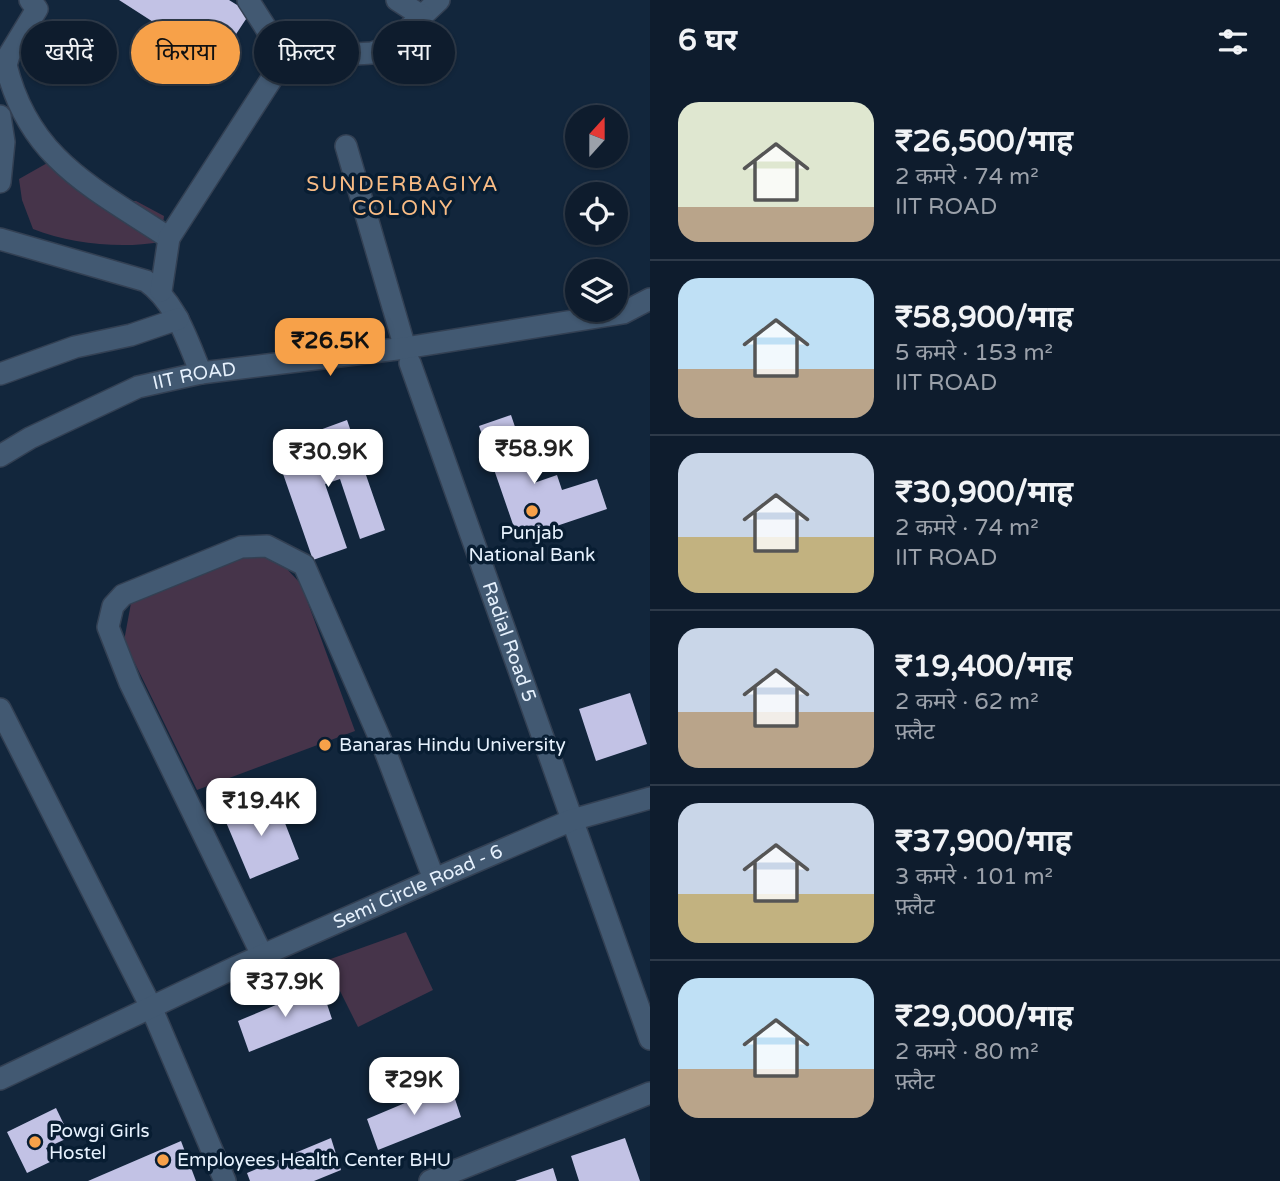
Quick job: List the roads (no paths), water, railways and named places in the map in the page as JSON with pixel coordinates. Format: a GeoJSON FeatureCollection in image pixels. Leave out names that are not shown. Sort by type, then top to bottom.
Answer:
{"type":"FeatureCollection","features":[{"type":"Feature","properties":{"kind":"street"},"geometry":{"type":"LineString","coordinates":[[30,0],[37,9],[9,55],[6,65],[31,129],[62,164],[169,238]]}},
{"type":"Feature","properties":{"kind":"street"},"geometry":{"type":"LineString","coordinates":[[248,0],[261,21]]}},
{"type":"Feature","properties":{"kind":"street"},"geometry":{"type":"LineString","coordinates":[[397,0],[422,16]]}},
{"type":"Feature","properties":{"kind":"street"},"geometry":{"type":"LineString","coordinates":[[359,54],[372,53],[389,47],[439,0]]}},
{"type":"Feature","properties":{"kind":"street"},"geometry":{"type":"LineString","coordinates":[[161,291],[169,238],[268,84]]}},
{"type":"Feature","properties":{"kind":"street"},"geometry":{"type":"LineString","coordinates":[[0,116],[4,142],[0,182]]}},
{"type":"Feature","properties":{"kind":"street","name":"Radial Road 5"},"geometry":{"type":"LineString","coordinates":[[346,146],[407,356],[650,1039]]}},
{"type":"Feature","properties":{"kind":"street"},"geometry":{"type":"LineString","coordinates":[[0,239],[146,281],[161,291],[178,319],[201,373]]}},
{"type":"Feature","properties":{"kind":"street","name":"IIT ROAD"},"geometry":{"type":"LineString","coordinates":[[0,456],[30,438],[138,387],[201,373],[407,356],[622,313],[650,299]]}},
{"type":"Feature","properties":{"kind":"street"},"geometry":{"type":"LineString","coordinates":[[0,374],[75,347],[131,335],[178,319]]}},
{"type":"Feature","properties":{"kind":"street"},"geometry":{"type":"LineString","coordinates":[[262,955],[130,683],[108,627],[113,606],[123,595],[241,547],[267,546],[304,565],[384,748],[434,879]]}},
{"type":"Feature","properties":{"kind":"street"},"geometry":{"type":"LineString","coordinates":[[0,709],[151,1007],[225,1181]]}},
{"type":"Feature","properties":{"kind":"street","name":"Semi Circle Road - 6"},"geometry":{"type":"LineString","coordinates":[[0,1079],[262,955],[434,879],[572,820],[650,798]]}},
{"type":"Feature","properties":{"kind":"street"},"geometry":{"type":"LineString","coordinates":[[430,1181],[650,1093]]}},
{"type":"Feature","properties":{"kind":"place","name":"Punjab National Bank"},"geometry":{"type":"Point","coordinates":[532,511]}},
{"type":"Feature","properties":{"kind":"place","name":"Banaras Hindu University"},"geometry":{"type":"Point","coordinates":[325,745]}},
{"type":"Feature","properties":{"kind":"place","name":"Powgi Girls Hostel"},"geometry":{"type":"Point","coordinates":[35,1142]}},
{"type":"Feature","properties":{"kind":"place","name":"Employees Health Center BHU"},"geometry":{"type":"Point","coordinates":[163,1160]}},
{"type":"Feature","properties":{"kind":"district","name":"SUNDERBAGIYA COLONY"},"geometry":{"type":"Point","coordinates":[403,196]}}]}
